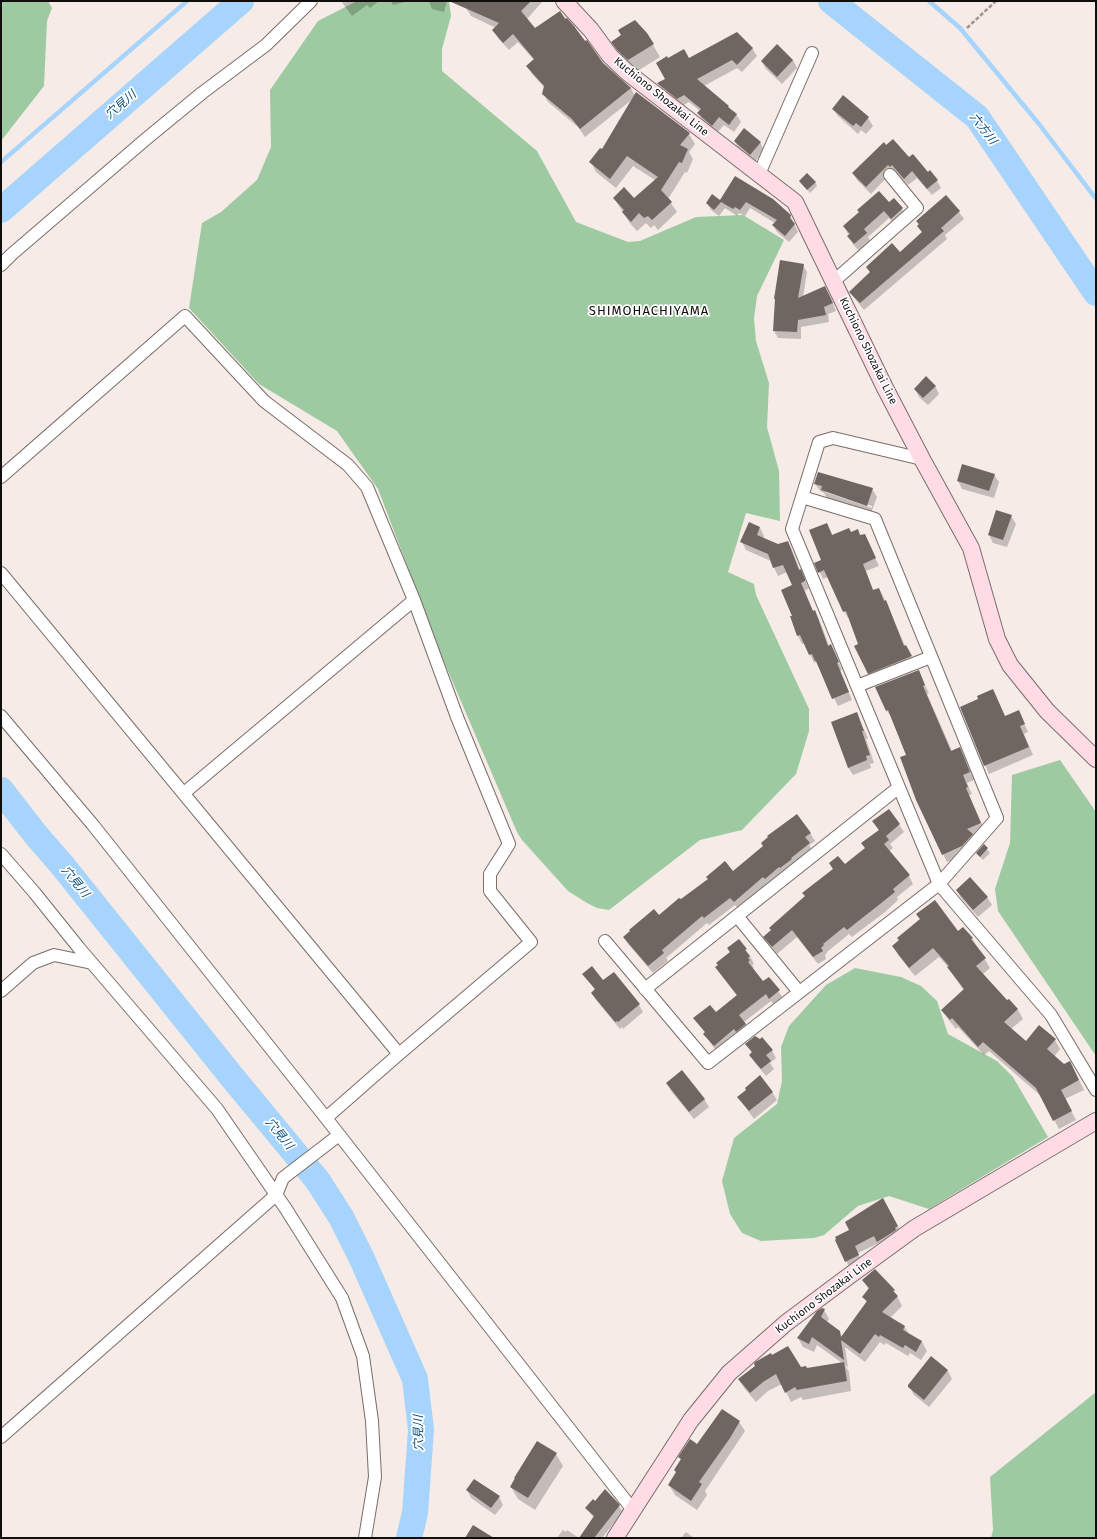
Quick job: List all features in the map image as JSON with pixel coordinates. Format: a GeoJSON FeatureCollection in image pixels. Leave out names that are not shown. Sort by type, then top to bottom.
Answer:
{"type":"FeatureCollection","features":[{"type":"Feature","properties":{"kind":"main road","name":"Kuchiono Shozakai Line"},"geometry":{"type":"LineString","coordinates":[[564,1],[591,30],[610,56],[628,73],[795,202],[884,386],[971,548],[997,639],[1010,665],[1047,711],[1096,759]]}},
{"type":"Feature","properties":{"kind":"main road","name":"Kuchiono Shozakai Line"},"geometry":{"type":"LineString","coordinates":[[615,1538],[695,1414],[729,1373],[786,1323],[915,1228],[1096,1121]]}},
{"type":"Feature","properties":{"kind":"street"},"geometry":{"type":"LineString","coordinates":[[1,265],[146,139],[202,93],[266,45],[311,1]]}},
{"type":"Feature","properties":{"kind":"street"},"geometry":{"type":"LineString","coordinates":[[759,174],[812,53]]}},
{"type":"Feature","properties":{"kind":"street"},"geometry":{"type":"LineString","coordinates":[[834,281],[917,208],[890,175]]}},
{"type":"Feature","properties":{"kind":"street"},"geometry":{"type":"LineString","coordinates":[[1,477],[185,316],[264,401],[348,464],[366,487],[414,600],[457,717],[509,844],[490,874],[490,891],[531,942],[398,1054],[326,1118]]}},
{"type":"Feature","properties":{"kind":"street"},"geometry":{"type":"LineString","coordinates":[[922,459],[833,438],[818,442],[792,529],[939,884],[1051,1015],[1096,1090]]}},
{"type":"Feature","properties":{"kind":"street"},"geometry":{"type":"LineString","coordinates":[[605,941],[708,1063],[939,884],[997,818],[875,519],[802,497]]}},
{"type":"Feature","properties":{"kind":"street"},"geometry":{"type":"LineString","coordinates":[[1,573],[95,689],[184,793],[398,1054]]}},
{"type":"Feature","properties":{"kind":"street"},"geometry":{"type":"LineString","coordinates":[[184,793],[414,600]]}},
{"type":"Feature","properties":{"kind":"street"},"geometry":{"type":"LineString","coordinates":[[857,686],[931,657]]}},
{"type":"Feature","properties":{"kind":"street"},"geometry":{"type":"LineString","coordinates":[[1,716],[93,825],[326,1118],[633,1510]]}},
{"type":"Feature","properties":{"kind":"street"},"geometry":{"type":"LineString","coordinates":[[646,989],[898,788]]}},
{"type":"Feature","properties":{"kind":"street"},"geometry":{"type":"LineString","coordinates":[[1,854],[92,964],[217,1109],[286,1209],[342,1298],[363,1356],[372,1421],[375,1477],[365,1538]]}},
{"type":"Feature","properties":{"kind":"street"},"geometry":{"type":"LineString","coordinates":[[737,916],[799,992]]}},
{"type":"Feature","properties":{"kind":"street"},"geometry":{"type":"LineString","coordinates":[[1,992],[34,963],[54,955],[92,964]]}},
{"type":"Feature","properties":{"kind":"street"},"geometry":{"type":"LineString","coordinates":[[1,1437],[276,1196],[284,1178],[339,1135]]}},
{"type":"Feature","properties":{"kind":"path"},"geometry":{"type":"LineString","coordinates":[[967,28],[996,1]]}},
{"type":"Feature","properties":{"kind":"green space"},"geometry":{"type":"Polygon","coordinates":[[[1,1],[48,1],[52,8],[47,21],[44,86],[1,141],[1,1]]]}},
{"type":"Feature","properties":{"kind":"green space"},"geometry":{"type":"Polygon","coordinates":[[[357,1],[449,1],[451,16],[442,49],[442,71],[537,151],[576,222],[628,242],[640,241],[696,217],[743,215],[784,240],[757,296],[754,318],[756,341],[769,383],[767,427],[779,471],[780,521],[746,513],[728,572],[754,584],[756,595],[809,709],[809,731],[796,774],[742,830],[700,840],[609,910],[597,908],[568,891],[522,840],[517,832],[442,657],[378,489],[337,431],[259,384],[189,308],[202,223],[221,212],[257,180],[271,147],[270,90],[318,21],[357,1]]]}},
{"type":"Feature","properties":{"kind":"green space"},"geometry":{"type":"Polygon","coordinates":[[[1060,760],[1096,812],[1096,1056],[998,911],[995,889],[1010,843],[1012,775],[1060,760]]]}},
{"type":"Feature","properties":{"kind":"green space"},"geometry":{"type":"Polygon","coordinates":[[[855,968],[901,977],[921,986],[937,1001],[948,1034],[997,1061],[1013,1077],[1048,1137],[929,1209],[889,1196],[858,1206],[824,1235],[814,1238],[761,1241],[742,1233],[730,1214],[722,1181],[734,1138],[777,1104],[782,1081],[781,1047],[789,1026],[826,985],[855,968]]]}},
{"type":"Feature","properties":{"kind":"green space"},"geometry":{"type":"Polygon","coordinates":[[[1096,1392],[1096,1538],[991,1538],[993,1530],[990,1477],[1096,1392]]]}},
{"type":"Feature","properties":{"kind":"building"},"geometry":{"type":"Polygon","coordinates":[[[449,1],[531,1],[521,11],[535,28],[560,11],[565,19],[567,18],[585,41],[587,40],[603,63],[631,88],[580,129],[572,119],[542,94],[544,86],[526,66],[534,59],[513,34],[503,43],[492,30],[499,23],[449,1]]]}},
{"type":"Feature","properties":{"kind":"building"},"geometry":{"type":"Polygon","coordinates":[[[635,20],[647,33],[654,44],[628,60],[611,42],[621,35],[618,30],[635,20]]]}},
{"type":"Feature","properties":{"kind":"building"},"geometry":{"type":"Polygon","coordinates":[[[737,32],[753,48],[737,65],[732,60],[697,79],[737,114],[729,125],[719,117],[712,126],[697,113],[701,109],[684,95],[677,99],[657,83],[665,79],[656,63],[667,56],[668,58],[684,49],[689,58],[737,32]]]}},
{"type":"Feature","properties":{"kind":"building"},"geometry":{"type":"Polygon","coordinates":[[[777,44],[793,60],[777,77],[761,61],[777,44]]]}},
{"type":"Feature","properties":{"kind":"building"},"geometry":{"type":"Polygon","coordinates":[[[636,92],[690,133],[680,145],[688,149],[682,163],[679,162],[661,190],[672,202],[652,220],[648,216],[644,218],[639,213],[631,222],[622,212],[624,210],[613,198],[624,187],[634,198],[658,177],[627,156],[610,179],[589,162],[600,148],[602,149],[636,92]]]}},
{"type":"Feature","properties":{"kind":"building"},"geometry":{"type":"Polygon","coordinates":[[[843,95],[869,117],[861,127],[856,123],[853,126],[832,109],[843,95]]]}},
{"type":"Feature","properties":{"kind":"building"},"geometry":{"type":"Polygon","coordinates":[[[744,128],[761,142],[750,155],[734,141],[744,128]]]}},
{"type":"Feature","properties":{"kind":"building"},"geometry":{"type":"Polygon","coordinates":[[[893,139],[909,157],[913,154],[928,172],[930,170],[938,180],[927,189],[912,171],[904,179],[892,165],[890,167],[888,165],[866,187],[852,173],[884,142],[886,145],[893,139]]]}},
{"type":"Feature","properties":{"kind":"building"},"geometry":{"type":"Polygon","coordinates":[[[807,173],[816,182],[807,190],[799,181],[807,173]]]}},
{"type":"Feature","properties":{"kind":"building"},"geometry":{"type":"Polygon","coordinates":[[[735,176],[773,199],[791,215],[790,218],[795,224],[785,236],[772,225],[777,220],[746,202],[740,210],[735,207],[733,209],[721,202],[714,210],[706,203],[712,194],[720,200],[735,176]]]}},
{"type":"Feature","properties":{"kind":"building"},"geometry":{"type":"Polygon","coordinates":[[[879,191],[889,202],[894,198],[903,208],[891,219],[884,211],[864,229],[867,233],[854,244],[847,236],[850,234],[843,226],[859,212],[857,210],[879,191]]]}},
{"type":"Feature","properties":{"kind":"building"},"geometry":{"type":"Polygon","coordinates":[[[946,195],[960,211],[941,228],[944,231],[860,303],[849,292],[870,272],[866,267],[892,243],[900,252],[922,232],[917,226],[919,224],[916,221],[946,195]]]}},
{"type":"Feature","properties":{"kind":"building"},"geometry":{"type":"Polygon","coordinates":[[[780,260],[804,264],[798,298],[825,286],[833,303],[824,307],[826,315],[798,320],[797,332],[773,331],[774,299],[780,260]]]}},
{"type":"Feature","properties":{"kind":"building"},"geometry":{"type":"Polygon","coordinates":[[[926,376],[936,386],[923,398],[914,389],[926,376]]]}},
{"type":"Feature","properties":{"kind":"building"},"geometry":{"type":"Polygon","coordinates":[[[962,464],[995,474],[989,491],[957,481],[962,464]]]}},
{"type":"Feature","properties":{"kind":"building"},"geometry":{"type":"Polygon","coordinates":[[[818,472],[873,488],[867,506],[821,490],[822,486],[814,484],[818,472]]]}},
{"type":"Feature","properties":{"kind":"building"},"geometry":{"type":"Polygon","coordinates":[[[996,510],[1012,515],[1003,540],[988,535],[996,510]]]}},
{"type":"Feature","properties":{"kind":"building"},"geometry":{"type":"Polygon","coordinates":[[[749,522],[760,527],[757,535],[778,544],[788,541],[799,570],[801,569],[805,579],[805,581],[801,583],[813,611],[815,610],[828,646],[831,644],[839,662],[837,663],[849,692],[832,699],[816,661],[812,654],[809,655],[800,635],[797,636],[790,616],[792,616],[781,590],[792,585],[783,565],[773,568],[768,554],[740,542],[749,522]]]}},
{"type":"Feature","properties":{"kind":"building"},"geometry":{"type":"Polygon","coordinates":[[[827,523],[832,535],[849,528],[851,532],[858,529],[860,535],[865,534],[876,558],[863,564],[873,590],[879,588],[884,601],[886,600],[904,646],[906,645],[912,656],[868,674],[854,646],[858,644],[846,611],[843,612],[824,570],[818,573],[814,563],[821,560],[809,530],[827,523]]]}},
{"type":"Feature","properties":{"kind":"building"},"geometry":{"type":"Polygon","coordinates":[[[919,670],[925,685],[923,686],[951,751],[960,747],[970,772],[963,775],[968,787],[966,788],[981,823],[967,829],[973,834],[962,846],[942,855],[916,800],[900,757],[906,755],[888,710],[886,711],[875,687],[919,670]]]}},
{"type":"Feature","properties":{"kind":"building"},"geometry":{"type":"Polygon","coordinates":[[[993,689],[1005,716],[1019,710],[1025,724],[1020,726],[1029,747],[984,766],[960,707],[978,699],[977,696],[993,689]]]}},
{"type":"Feature","properties":{"kind":"building"},"geometry":{"type":"Polygon","coordinates":[[[857,712],[864,731],[862,731],[870,755],[866,756],[867,760],[848,768],[831,722],[857,712]]]}},
{"type":"Feature","properties":{"kind":"building"},"geometry":{"type":"Polygon","coordinates":[[[889,809],[900,824],[886,836],[889,840],[884,844],[910,875],[893,889],[895,892],[880,904],[847,930],[844,927],[823,944],[824,945],[821,948],[823,951],[813,957],[792,930],[772,947],[763,937],[771,930],[769,928],[805,896],[802,893],[833,869],[829,863],[838,856],[845,864],[865,848],[861,843],[879,830],[872,821],[889,809]]]}},
{"type":"Feature","properties":{"kind":"building"},"geometry":{"type":"Polygon","coordinates":[[[797,814],[811,833],[805,837],[810,843],[791,858],[792,859],[780,868],[779,867],[765,879],[763,877],[734,902],[730,898],[704,918],[702,916],[662,950],[664,953],[648,966],[623,937],[654,909],[659,915],[679,898],[681,899],[708,879],[706,877],[725,861],[733,871],[763,846],[761,843],[768,837],[767,836],[797,814]]]}},
{"type":"Feature","properties":{"kind":"building"},"geometry":{"type":"Polygon","coordinates":[[[984,844],[988,848],[980,857],[976,853],[984,844]]]}},
{"type":"Feature","properties":{"kind":"building"},"geometry":{"type":"Polygon","coordinates":[[[970,877],[988,897],[973,910],[956,890],[970,877]]]}},
{"type":"Feature","properties":{"kind":"building"},"geometry":{"type":"Polygon","coordinates":[[[935,900],[958,931],[963,927],[973,938],[971,939],[986,958],[976,966],[1007,1000],[1009,999],[1018,1009],[1004,1022],[1026,1041],[1039,1025],[1056,1039],[1047,1049],[1064,1064],[1070,1061],[1079,1080],[1061,1090],[1072,1111],[1053,1121],[1036,1088],[983,1042],[978,1047],[952,1018],[950,1020],[941,1010],[964,989],[947,967],[949,966],[933,948],[909,968],[892,946],[899,940],[897,938],[920,919],[916,914],[935,900]]]}},
{"type":"Feature","properties":{"kind":"building"},"geometry":{"type":"Polygon","coordinates":[[[739,939],[747,949],[745,950],[750,956],[748,958],[750,960],[748,962],[763,981],[769,977],[780,990],[769,999],[766,994],[739,1015],[746,1024],[736,1032],[734,1029],[714,1046],[703,1034],[705,1032],[693,1018],[710,1005],[716,1012],[737,995],[715,967],[718,965],[716,963],[730,952],[727,948],[739,939]]]}},
{"type":"Feature","properties":{"kind":"building"},"geometry":{"type":"Polygon","coordinates":[[[592,966],[603,980],[614,972],[640,1004],[618,1022],[615,1022],[591,993],[595,989],[582,974],[592,966]]]}},
{"type":"Feature","properties":{"kind":"building"},"geometry":{"type":"Polygon","coordinates":[[[755,1036],[760,1039],[762,1037],[773,1050],[766,1055],[771,1061],[761,1069],[749,1055],[752,1052],[745,1044],[755,1036]]]}},
{"type":"Feature","properties":{"kind":"building"},"geometry":{"type":"Polygon","coordinates":[[[682,1070],[705,1099],[689,1112],[666,1083],[682,1070]]]}},
{"type":"Feature","properties":{"kind":"building"},"geometry":{"type":"Polygon","coordinates":[[[760,1075],[773,1092],[749,1111],[737,1097],[760,1075]]]}},
{"type":"Feature","properties":{"kind":"building"},"geometry":{"type":"Polygon","coordinates":[[[883,1198],[898,1226],[895,1228],[896,1230],[877,1242],[874,1236],[855,1246],[859,1255],[845,1262],[835,1237],[849,1230],[845,1222],[883,1198]]]}},
{"type":"Feature","properties":{"kind":"building"},"geometry":{"type":"Polygon","coordinates":[[[875,1269],[895,1290],[893,1291],[898,1296],[882,1312],[905,1326],[903,1330],[922,1341],[916,1352],[905,1345],[903,1348],[880,1335],[879,1337],[875,1334],[860,1354],[841,1340],[844,1360],[812,1337],[809,1344],[797,1338],[817,1311],[822,1308],[825,1309],[821,1317],[840,1331],[841,1337],[867,1301],[862,1297],[869,1288],[862,1280],[875,1269]]]}},
{"type":"Feature","properties":{"kind":"building"},"geometry":{"type":"Polygon","coordinates":[[[788,1346],[801,1367],[806,1366],[807,1368],[844,1362],[847,1381],[797,1390],[795,1387],[785,1393],[776,1374],[763,1382],[750,1393],[738,1379],[755,1366],[755,1362],[788,1346]]]}},
{"type":"Feature","properties":{"kind":"building"},"geometry":{"type":"Polygon","coordinates":[[[931,1356],[948,1370],[924,1400],[908,1387],[908,1385],[931,1356]]]}},
{"type":"Feature","properties":{"kind":"building"},"geometry":{"type":"Polygon","coordinates":[[[722,1409],[740,1421],[699,1482],[702,1484],[691,1501],[668,1485],[676,1472],[674,1470],[681,1459],[678,1457],[690,1439],[697,1444],[722,1409]]]}},
{"type":"Feature","properties":{"kind":"building"},"geometry":{"type":"Polygon","coordinates":[[[537,1441],[557,1453],[528,1498],[510,1487],[537,1441]]]}},
{"type":"Feature","properties":{"kind":"building"},"geometry":{"type":"Polygon","coordinates":[[[474,1479],[500,1496],[491,1508],[466,1490],[474,1479]]]}},
{"type":"Feature","properties":{"kind":"building"},"geometry":{"type":"Polygon","coordinates":[[[605,1489],[620,1505],[594,1538],[579,1538],[594,1516],[585,1508],[593,1499],[595,1501],[605,1489]]]}},
{"type":"Feature","properties":{"kind":"building"},"geometry":{"type":"Polygon","coordinates":[[[473,1525],[494,1538],[465,1538],[473,1525]]]}},
{"type":"Feature","properties":{"kind":"waterway"},"geometry":{"type":"LineString","coordinates":[[1,162],[187,1]]}},
{"type":"Feature","properties":{"kind":"waterway","name":"穴見川"},"geometry":{"type":"LineString","coordinates":[[1,210],[241,1]]}},
{"type":"Feature","properties":{"kind":"waterway","name":"六方川"},"geometry":{"type":"LineString","coordinates":[[831,1],[977,117],[1096,293]]}},
{"type":"Feature","properties":{"kind":"waterway"},"geometry":{"type":"LineString","coordinates":[[929,1],[960,28],[1039,124],[1096,199]]}},
{"type":"Feature","properties":{"kind":"waterway","name":"穴見川"},"geometry":{"type":"LineString","coordinates":[[1,790],[232,1077],[318,1181],[341,1217],[362,1259],[415,1379],[421,1430],[415,1513],[409,1538]]}},
{"type":"Feature","properties":{"kind":"district","name":"SHIMOHACHIYAMA"},"geometry":{"type":"Point","coordinates":[649,311]}}]}
